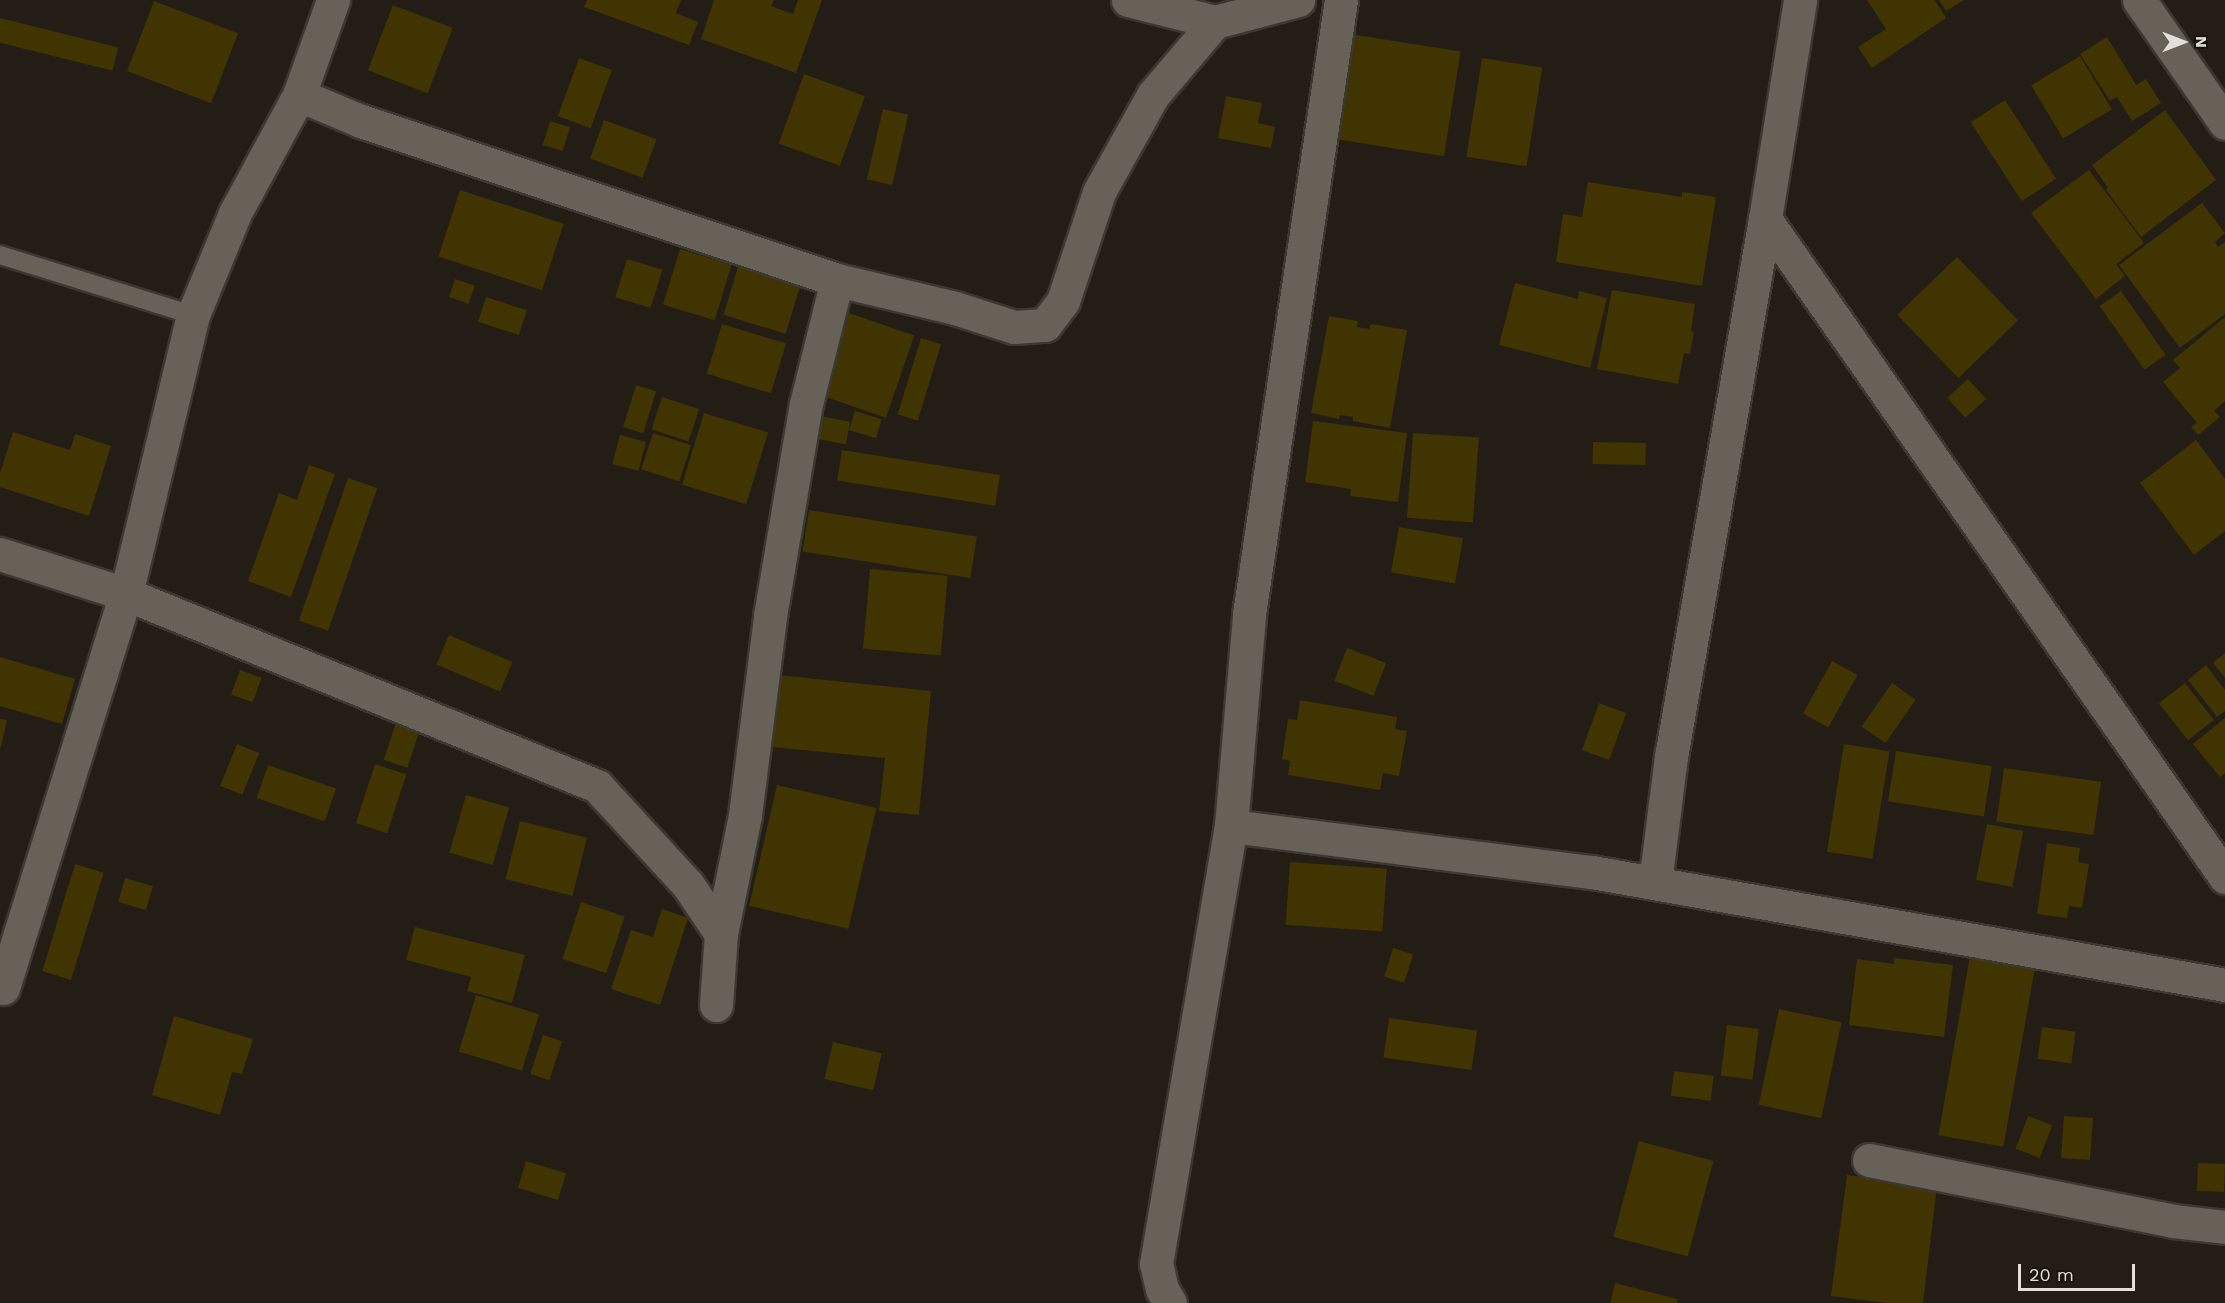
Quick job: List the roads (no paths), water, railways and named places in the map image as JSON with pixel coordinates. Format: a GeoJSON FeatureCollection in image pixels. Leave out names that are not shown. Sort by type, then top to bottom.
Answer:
{"type":"FeatureCollection","features":[{"type":"Feature","properties":{"kind":"street"},"geometry":{"type":"LineString","coordinates":[[3,988],[126,594],[193,315],[235,213],[299,95],[333,0]]}},
{"type":"Feature","properties":{"kind":"street"},"geometry":{"type":"LineString","coordinates":[[1128,0],[1215,22],[1298,0]]}},
{"type":"Feature","properties":{"kind":"street"},"geometry":{"type":"LineString","coordinates":[[1170,1303],[1162,1289],[1156,1264],[1231,826],[1249,614],[1341,0]]}},
{"type":"Feature","properties":{"kind":"street"},"geometry":{"type":"LineString","coordinates":[[1655,883],[1671,757],[1765,219],[1800,0]]}},
{"type":"Feature","properties":{"kind":"street"},"geometry":{"type":"LineString","coordinates":[[2139,0],[2225,123]]}},
{"type":"Feature","properties":{"kind":"street"},"geometry":{"type":"LineString","coordinates":[[299,95],[361,121],[837,280],[955,308],[1014,327],[1045,325],[1063,301],[1099,192],[1153,95],[1215,22]]}},
{"type":"Feature","properties":{"kind":"street"},"geometry":{"type":"LineString","coordinates":[[1765,219],[2225,877]]}},
{"type":"Feature","properties":{"kind":"street"},"geometry":{"type":"LineString","coordinates":[[716,1005],[721,934],[745,815],[770,616],[806,404],[837,280]]}},
{"type":"Feature","properties":{"kind":"street"},"geometry":{"type":"LineString","coordinates":[[0,554],[126,594],[597,786],[688,885],[721,934]]}},
{"type":"Feature","properties":{"kind":"street"},"geometry":{"type":"LineString","coordinates":[[1231,826],[1461,854],[1655,883],[2225,985]]}},
{"type":"Feature","properties":{"kind":"street"},"geometry":{"type":"LineString","coordinates":[[1869,1160],[2173,1221],[2225,1227]]}},
{"type":"Feature","properties":{"kind":"lane"},"geometry":{"type":"LineString","coordinates":[[0,255],[193,315]]}}]}
